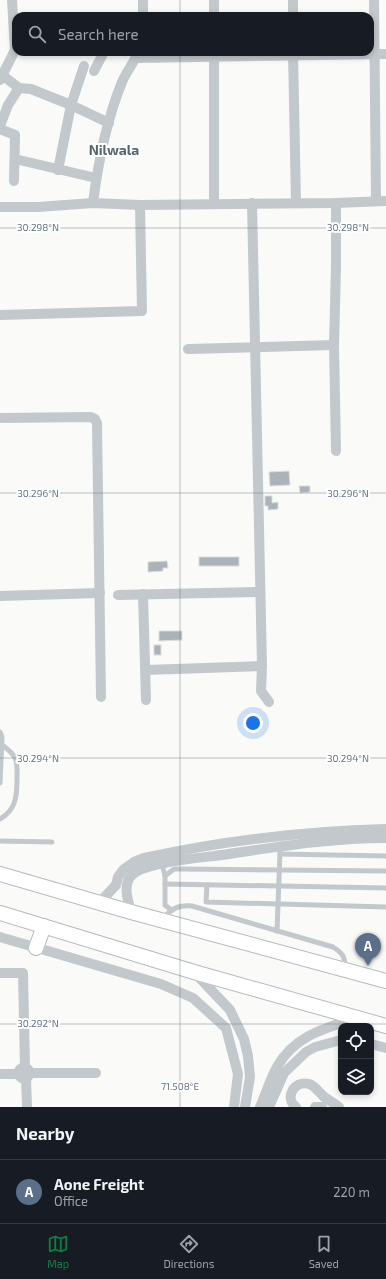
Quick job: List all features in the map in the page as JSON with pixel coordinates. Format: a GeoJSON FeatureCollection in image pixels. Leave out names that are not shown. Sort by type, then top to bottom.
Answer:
{"type":"FeatureCollection","features":[{"type":"Feature","properties":{"kind":"main road"},"geometry":{"type":"LineString","coordinates":[[0,874],[160,920],[384,979]]}},
{"type":"Feature","properties":{"kind":"main road"},"geometry":{"type":"LineString","coordinates":[[0,913],[194,972],[386,1026]]}},
{"type":"Feature","properties":{"kind":"main road"},"geometry":{"type":"LineString","coordinates":[[36,948],[44,926]]}},
{"type":"Feature","properties":{"kind":"street"},"geometry":{"type":"LineString","coordinates":[[12,0],[13,12]]}},
{"type":"Feature","properties":{"kind":"street"},"geometry":{"type":"LineString","coordinates":[[143,0],[143,12]]}},
{"type":"Feature","properties":{"kind":"street"},"geometry":{"type":"LineString","coordinates":[[214,0],[214,12]]}},
{"type":"Feature","properties":{"kind":"street"},"geometry":{"type":"LineString","coordinates":[[293,12],[294,0]]}},
{"type":"Feature","properties":{"kind":"street"},"geometry":{"type":"LineString","coordinates":[[0,207],[38,207],[93,202],[140,205],[381,201],[374,54],[374,0]]}},
{"type":"Feature","properties":{"kind":"street"},"geometry":{"type":"LineString","coordinates":[[374,54],[386,54]]}},
{"type":"Feature","properties":{"kind":"street"},"geometry":{"type":"LineString","coordinates":[[12,56],[1,77],[19,88],[31,89],[71,105],[109,123]]}},
{"type":"Feature","properties":{"kind":"street"},"geometry":{"type":"LineString","coordinates":[[94,71],[102,56]]}},
{"type":"Feature","properties":{"kind":"street"},"geometry":{"type":"LineString","coordinates":[[93,202],[96,178],[109,123],[122,81],[136,56]]}},
{"type":"Feature","properties":{"kind":"street"},"geometry":{"type":"LineString","coordinates":[[214,56],[214,204]]}},
{"type":"Feature","properties":{"kind":"street"},"geometry":{"type":"LineString","coordinates":[[293,56],[296,202]]}},
{"type":"Feature","properties":{"kind":"street"},"geometry":{"type":"LineString","coordinates":[[58,170],[71,105],[84,66]]}},
{"type":"Feature","properties":{"kind":"street"},"geometry":{"type":"LineString","coordinates":[[14,181],[15,135],[0,128],[4,103],[19,88]]}},
{"type":"Feature","properties":{"kind":"street"},"geometry":{"type":"LineString","coordinates":[[15,159],[96,178]]}},
{"type":"Feature","properties":{"kind":"street"},"geometry":{"type":"LineString","coordinates":[[336,202],[334,345],[336,451]]}},
{"type":"Feature","properties":{"kind":"street"},"geometry":{"type":"LineString","coordinates":[[252,203],[262,666],[261,692],[269,702]]}},
{"type":"Feature","properties":{"kind":"street"},"geometry":{"type":"LineString","coordinates":[[0,315],[142,311],[140,205]]}},
{"type":"Feature","properties":{"kind":"street"},"geometry":{"type":"LineString","coordinates":[[188,350],[334,345]]}},
{"type":"Feature","properties":{"kind":"street"},"geometry":{"type":"LineString","coordinates":[[0,418],[91,417],[95,419],[97,423],[101,697]]}},
{"type":"Feature","properties":{"kind":"street"},"geometry":{"type":"LineString","coordinates":[[118,595],[260,592]]}},
{"type":"Feature","properties":{"kind":"street"},"geometry":{"type":"LineString","coordinates":[[0,596],[100,593]]}},
{"type":"Feature","properties":{"kind":"street"},"geometry":{"type":"LineString","coordinates":[[143,594],[146,700]]}},
{"type":"Feature","properties":{"kind":"street"},"geometry":{"type":"LineString","coordinates":[[146,670],[262,666]]}},
{"type":"Feature","properties":{"kind":"street"},"geometry":{"type":"LineString","coordinates":[[98,903],[116,886],[118,877],[124,868],[144,858],[220,844],[278,837],[348,830],[386,829]]}},
{"type":"Feature","properties":{"kind":"street"},"geometry":{"type":"LineString","coordinates":[[131,912],[126,890],[129,879],[133,873],[141,869],[162,864],[279,850],[345,840],[386,838]]}},
{"type":"Feature","properties":{"kind":"street"},"geometry":{"type":"LineString","coordinates":[[0,937],[161,984],[193,998],[226,1028],[238,1074],[237,1093],[234,1107]]}},
{"type":"Feature","properties":{"kind":"street"},"geometry":{"type":"LineString","coordinates":[[194,972],[230,1010],[244,1040],[248,1056],[250,1077],[245,1107]]}},
{"type":"Feature","properties":{"kind":"street"},"geometry":{"type":"LineString","coordinates":[[0,973],[23,973],[27,1107]]}},
{"type":"Feature","properties":{"kind":"street"},"geometry":{"type":"LineString","coordinates":[[260,1107],[276,1067],[285,1054],[296,1043],[322,1030],[357,1018]]}},
{"type":"Feature","properties":{"kind":"street"},"geometry":{"type":"LineString","coordinates":[[269,1107],[284,1073],[306,1052],[316,1047],[338,1041]]}},
{"type":"Feature","properties":{"kind":"street"},"geometry":{"type":"LineString","coordinates":[[374,1045],[386,1048]]}},
{"type":"Feature","properties":{"kind":"street"},"geometry":{"type":"LineString","coordinates":[[0,1074],[96,1073]]}},
{"type":"Feature","properties":{"kind":"street"},"geometry":{"type":"LineString","coordinates":[[296,1107],[292,1104],[290,1095],[294,1087],[302,1083],[310,1084],[339,1107]]}},
{"type":"Feature","properties":{"kind":"street"},"geometry":{"type":"LineString","coordinates":[[315,1107],[322,1107]]}},
{"type":"Feature","properties":{"kind":"lane"},"geometry":{"type":"LineString","coordinates":[[0,732],[2,737],[0,783]]}},
{"type":"Feature","properties":{"kind":"lane"},"geometry":{"type":"LineString","coordinates":[[0,819],[7,816],[15,805],[17,796],[18,766],[16,758],[2,745]]}},
{"type":"Feature","properties":{"kind":"lane"},"geometry":{"type":"LineString","coordinates":[[0,837],[0,841],[52,842]]}},
{"type":"Feature","properties":{"kind":"lane"},"geometry":{"type":"LineString","coordinates":[[277,931],[279,850],[386,856]]}},
{"type":"Feature","properties":{"kind":"lane"},"geometry":{"type":"LineString","coordinates":[[162,864],[165,876],[165,905],[171,910]]}},
{"type":"Feature","properties":{"kind":"lane"},"geometry":{"type":"LineString","coordinates":[[165,876],[174,869],[386,871]]}},
{"type":"Feature","properties":{"kind":"lane"},"geometry":{"type":"LineString","coordinates":[[165,884],[386,888]]}},
{"type":"Feature","properties":{"kind":"lane"},"geometry":{"type":"LineString","coordinates":[[204,909],[207,885]]}},
{"type":"Feature","properties":{"kind":"lane"},"geometry":{"type":"LineString","coordinates":[[206,902],[386,907]]}},
{"type":"Feature","properties":{"kind":"lane"},"geometry":{"type":"LineString","coordinates":[[160,920],[171,910],[181,905],[204,909],[333,947],[341,952],[344,957],[346,970]]}},
{"type":"Feature","properties":{"kind":"building"},"geometry":{"type":"Polygon","coordinates":[[[289,471],[290,485],[270,486],[269,472],[289,471]]]}},
{"type":"Feature","properties":{"kind":"building"},"geometry":{"type":"Polygon","coordinates":[[[299,486],[310,486],[310,492],[300,493],[299,486]]]}},
{"type":"Feature","properties":{"kind":"building"},"geometry":{"type":"Polygon","coordinates":[[[265,496],[272,496],[272,503],[278,502],[278,509],[268,510],[268,506],[265,506],[265,496]]]}},
{"type":"Feature","properties":{"kind":"building"},"geometry":{"type":"Polygon","coordinates":[[[199,557],[239,557],[239,566],[199,566],[199,557]]]}},
{"type":"Feature","properties":{"kind":"building"},"geometry":{"type":"Polygon","coordinates":[[[167,561],[168,568],[163,568],[163,571],[148,572],[148,562],[167,561]]]}},
{"type":"Feature","properties":{"kind":"building"},"geometry":{"type":"Polygon","coordinates":[[[159,631],[182,631],[182,640],[159,641],[159,631]]]}},
{"type":"Feature","properties":{"kind":"building"},"geometry":{"type":"Polygon","coordinates":[[[154,645],[161,645],[161,655],[154,655],[154,645]]]}},
{"type":"Feature","properties":{"kind":"place","name":"Aone Freight"},"geometry":{"type":"Point","coordinates":[368,966]}},
{"type":"Feature","properties":{"kind":"district","name":"Nilwala"},"geometry":{"type":"Point","coordinates":[114,149]}}]}
